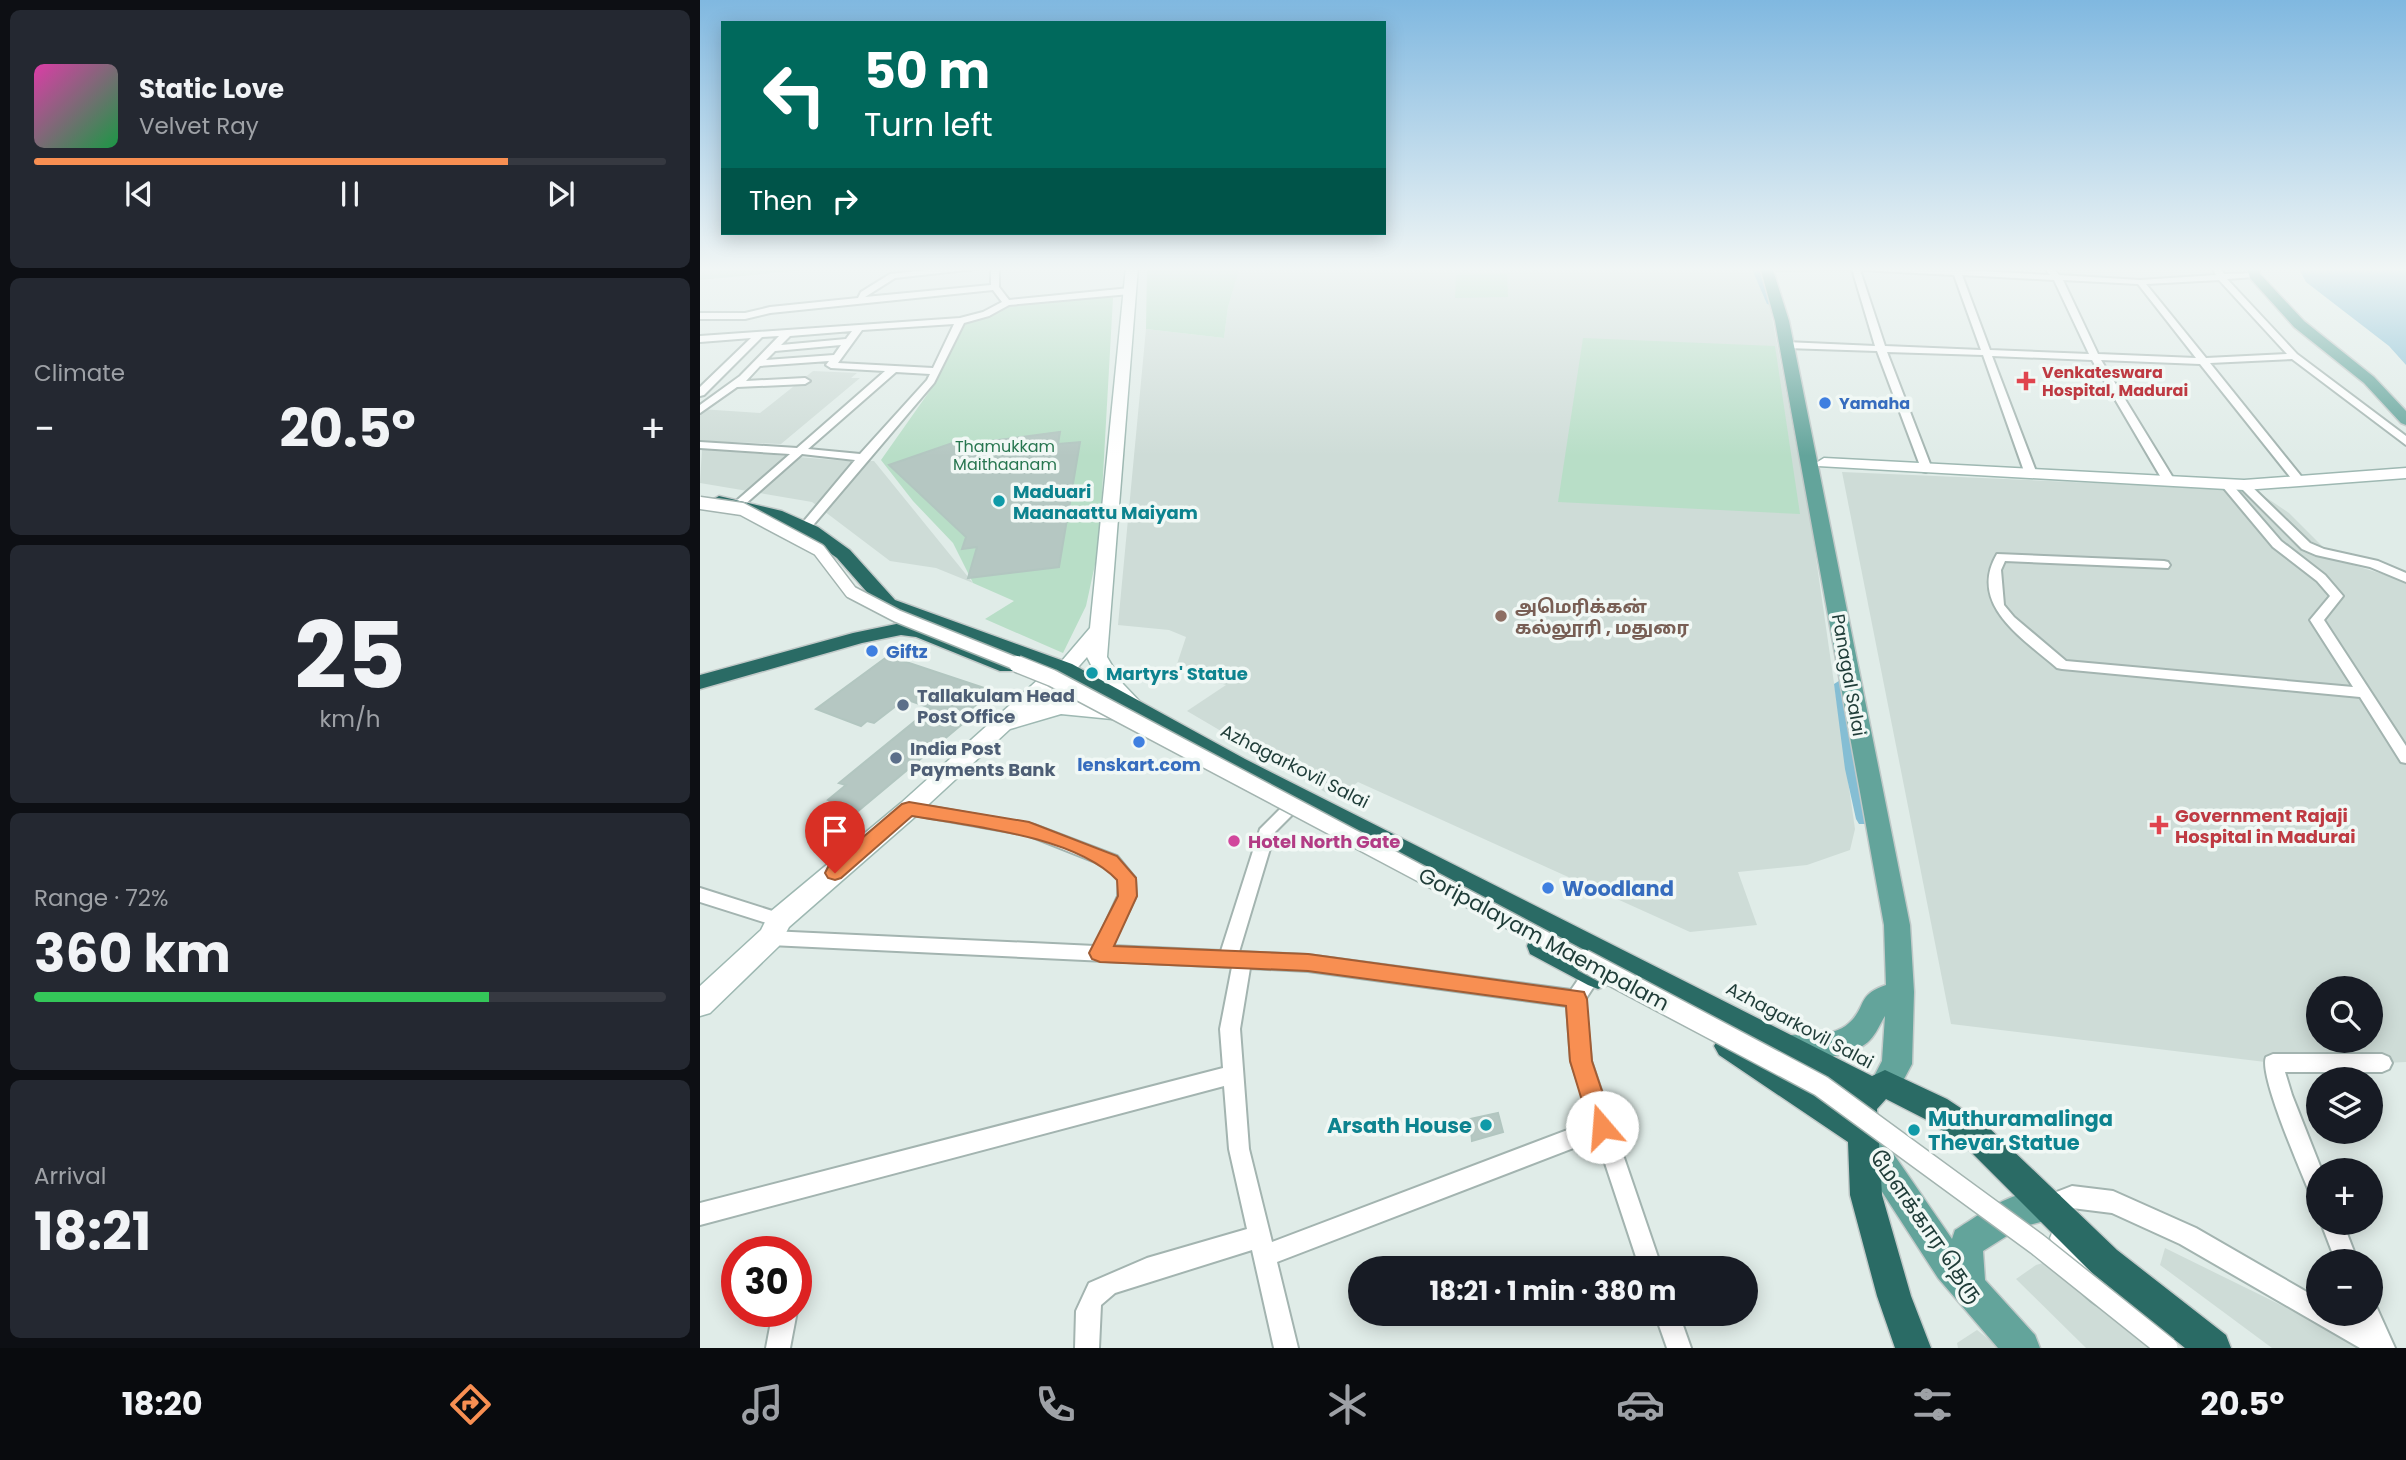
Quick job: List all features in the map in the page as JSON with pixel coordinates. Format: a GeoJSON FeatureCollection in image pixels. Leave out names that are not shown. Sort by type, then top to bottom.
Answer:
{"type":"FeatureCollection","features":[{"type":"Feature","properties":{"kind":"highway","name":"Azhagarkovil Salai"},"geometry":{"type":"LineString","coordinates":[[700,500],[753,506],[805,527],[829,541],[858,568],[873,592],[888,604],[1056,676],[1237,765],[1790,1047],[1936,1109],[1974,1134],[2105,1262],[2213,1348]]}},
{"type":"Feature","properties":{"kind":"highway"},"geometry":{"type":"LineString","coordinates":[[793,657],[808,643],[877,619],[888,604]]}},
{"type":"Feature","properties":{"kind":"highway","name":"Azhagarkovil Salai"},"geometry":{"type":"LineString","coordinates":[[700,682],[885,631],[901,629],[920,632],[1056,676]]}},
{"type":"Feature","properties":{"kind":"highway","name":"Azhagarkovil Salai"},"geometry":{"type":"LineString","coordinates":[[1124,710],[1288,811],[1593,974],[1701,1028],[1861,1133]]}},
{"type":"Feature","properties":{"kind":"highway"},"geometry":{"type":"LineString","coordinates":[[1879,1087],[1862,1105],[1861,1133],[1866,1195],[1894,1296],[1913,1348]]}},
{"type":"Feature","properties":{"kind":"main road","name":"Panagal Salai"},"geometry":{"type":"LineString","coordinates":[[1788,330],[1824,463]]}},
{"type":"Feature","properties":{"kind":"main road"},"geometry":{"type":"LineString","coordinates":[[2306,330],[2369,380],[2406,420]]}},
{"type":"Feature","properties":{"kind":"main road"},"geometry":{"type":"LineString","coordinates":[[2317,330],[2372,370],[2406,403]]}},
{"type":"Feature","properties":{"kind":"main road","name":"Panagal Salai"},"geometry":{"type":"LineString","coordinates":[[1793,346],[1897,925],[1900,992],[1897,1064],[1879,1087]]}},
{"type":"Feature","properties":{"kind":"main road"},"geometry":{"type":"LineString","coordinates":[[1790,1047],[1827,1046],[1859,1033],[1880,999],[1900,992]]}},
{"type":"Feature","properties":{"kind":"main road","name":"மேளக்கார தெரு"},"geometry":{"type":"LineString","coordinates":[[1861,1133],[1950,1266],[2022,1348]]}},
{"type":"Feature","properties":{"kind":"main road"},"geometry":{"type":"LineString","coordinates":[[1969,1288],[1967,1241],[2015,1212],[2048,1206]]}},
{"type":"Feature","properties":{"kind":"street"},"geometry":{"type":"LineString","coordinates":[[739,336],[743,330]]}},
{"type":"Feature","properties":{"kind":"street"},"geometry":{"type":"LineString","coordinates":[[700,339],[832,330]]}},
{"type":"Feature","properties":{"kind":"street"},"geometry":{"type":"LineString","coordinates":[[858,330],[831,365],[936,371]]}},
{"type":"Feature","properties":{"kind":"street"},"geometry":{"type":"LineString","coordinates":[[805,527],[930,381],[956,330]]}},
{"type":"Feature","properties":{"kind":"street"},"geometry":{"type":"LineString","coordinates":[[996,730],[1049,708],[1083,706],[1124,710],[1097,657],[1127,330]]}},
{"type":"Feature","properties":{"kind":"street"},"geometry":{"type":"LineString","coordinates":[[1875,330],[1926,469]]}},
{"type":"Feature","properties":{"kind":"street"},"geometry":{"type":"LineString","coordinates":[[1980,330],[2031,474]]}},
{"type":"Feature","properties":{"kind":"street"},"geometry":{"type":"LineString","coordinates":[[2082,330],[2095,357],[2169,481]]}},
{"type":"Feature","properties":{"kind":"street"},"geometry":{"type":"LineString","coordinates":[[2179,330],[2299,481]]}},
{"type":"Feature","properties":{"kind":"street"},"geometry":{"type":"LineString","coordinates":[[2270,330],[2294,356],[2406,442]]}},
{"type":"Feature","properties":{"kind":"street"},"geometry":{"type":"LineString","coordinates":[[700,410],[735,384],[787,333]]}},
{"type":"Feature","properties":{"kind":"street"},"geometry":{"type":"LineString","coordinates":[[700,393],[759,335]]}},
{"type":"Feature","properties":{"kind":"street"},"geometry":{"type":"LineString","coordinates":[[773,348],[848,342]]}},
{"type":"Feature","properties":{"kind":"street"},"geometry":{"type":"LineString","coordinates":[[1793,346],[2204,361],[2294,356]]}},
{"type":"Feature","properties":{"kind":"street"},"geometry":{"type":"LineString","coordinates":[[757,363],[835,358]]}},
{"type":"Feature","properties":{"kind":"street"},"geometry":{"type":"LineString","coordinates":[[739,504],[894,368]]}},
{"type":"Feature","properties":{"kind":"street"},"geometry":{"type":"LineString","coordinates":[[700,375],[747,373]]}},
{"type":"Feature","properties":{"kind":"street"},"geometry":{"type":"LineString","coordinates":[[735,384],[805,381]]}},
{"type":"Feature","properties":{"kind":"street"},"geometry":{"type":"LineString","coordinates":[[700,445],[801,450],[863,458]]}},
{"type":"Feature","properties":{"kind":"street"},"geometry":{"type":"LineString","coordinates":[[1824,463],[2235,485],[2406,473]]}},
{"type":"Feature","properties":{"kind":"street"},"geometry":{"type":"LineString","coordinates":[[2235,485],[2306,547],[2374,564],[2406,578]]}},
{"type":"Feature","properties":{"kind":"street"},"geometry":{"type":"LineString","coordinates":[[2235,485],[2277,544],[2321,578],[2337,596],[2317,620],[2406,758]]}},
{"type":"Feature","properties":{"kind":"street","name":"Goripalayam Maempalam"},"geometry":{"type":"LineString","coordinates":[[700,500],[742,509],[819,550],[851,592],[897,615],[1052,678],[1821,1086],[2038,1244],[2167,1348]]}},
{"type":"Feature","properties":{"kind":"street"},"geometry":{"type":"LineString","coordinates":[[2164,565],[2001,557],[1995,570],[1998,606],[2009,621],[2062,665],[2364,693]]}},
{"type":"Feature","properties":{"kind":"street"},"geometry":{"type":"LineString","coordinates":[[700,1004],[774,929],[1056,676],[1101,627]]}},
{"type":"Feature","properties":{"kind":"street"},"geometry":{"type":"LineString","coordinates":[[909,809],[1029,829],[1111,861],[1127,878],[1128,896],[1100,953]]}},
{"type":"Feature","properties":{"kind":"street"},"geometry":{"type":"LineString","coordinates":[[1286,1348],[1239,1149],[1230,1029],[1235,959],[1268,830],[1288,811]]}},
{"type":"Feature","properties":{"kind":"street"},"geometry":{"type":"LineString","coordinates":[[700,895],[774,929],[1100,953],[1308,963],[1576,999]]}},
{"type":"Feature","properties":{"kind":"street"},"geometry":{"type":"LineString","coordinates":[[1593,974],[1576,999],[1581,1061],[1647,1256]]}},
{"type":"Feature","properties":{"kind":"street"},"geometry":{"type":"LineString","coordinates":[[2307,1158],[2282,1095],[2273,1063],[2382,1063]]}},
{"type":"Feature","properties":{"kind":"street"},"geometry":{"type":"LineString","coordinates":[[700,1214],[1234,1074]]}},
{"type":"Feature","properties":{"kind":"street"},"geometry":{"type":"LineString","coordinates":[[1087,1348],[1087,1316],[1090,1302],[1098,1290],[1127,1278],[1262,1246],[1602,1127]]}},
{"type":"Feature","properties":{"kind":"street"},"geometry":{"type":"LineString","coordinates":[[2157,1348],[2115,1306],[2081,1263],[2048,1206],[2072,1198],[2113,1202],[2188,1236],[2306,1305]]}},
{"type":"Feature","properties":{"kind":"street"},"geometry":{"type":"LineString","coordinates":[[1671,1326],[1679,1348]]}},
{"type":"Feature","properties":{"kind":"street"},"geometry":{"type":"LineString","coordinates":[[2343,1326],[2382,1348]]}},
{"type":"Feature","properties":{"kind":"street"},"geometry":{"type":"LineString","coordinates":[[2373,1326],[2382,1348]]}},
{"type":"Feature","properties":{"kind":"street"},"geometry":{"type":"LineString","coordinates":[[778,1348],[782,1327]]}},
{"type":"Feature","properties":{"kind":"shaded area","name":"அமெரிக்கன் கல்லூரி , மதுரை"},"geometry":{"type":"Polygon","coordinates":[[[1146,330],[1224,338],[1225,330],[1774,330],[1811,523],[1855,829],[1850,850],[1807,865],[1738,872],[1757,925],[1690,932],[1358,782],[1341,795],[1330,795],[1187,711],[1226,685],[1175,670],[1186,637],[1169,630],[1118,625],[1146,330]]]}},
{"type":"Feature","properties":{"kind":"shaded area"},"geometry":{"type":"Polygon","coordinates":[[[813,371],[857,373],[851,378],[860,378],[781,444],[700,441],[700,409],[760,413],[813,371]]]}},
{"type":"Feature","properties":{"kind":"shaded area"},"geometry":{"type":"Polygon","coordinates":[[[702,449],[874,461],[973,583],[936,568],[890,561],[812,502],[700,483],[702,449]]]}},
{"type":"Feature","properties":{"kind":"shaded area","name":"Government Rajaji Hospital in Madurai"},"geometry":{"type":"Polygon","coordinates":[[[1842,472],[2255,490],[2289,513],[2336,560],[2406,581],[2406,1062],[2306,1067],[1951,1024],[1842,472]]]}},
{"type":"Feature","properties":{"kind":"shaded area"},"geometry":{"type":"Polygon","coordinates":[[[2165,1248],[2306,1317],[2306,1326],[2323,1326],[2368,1348],[2272,1348],[2160,1265],[2165,1248]]]}},
{"type":"Feature","properties":{"kind":"shaded area"},"geometry":{"type":"Polygon","coordinates":[[[2060,1258],[2161,1348],[2086,1348],[2016,1279],[2036,1265],[2060,1258]]]}},
{"type":"Feature","properties":{"kind":"shaded area"},"geometry":{"type":"Polygon","coordinates":[[[1977,1330],[2000,1348],[1958,1348],[1957,1343],[1977,1330]]]}},
{"type":"Feature","properties":{"kind":"green space","name":"Thamukkam Maithaanam"},"geometry":{"type":"Polygon","coordinates":[[[962,330],[1111,330],[1099,546],[1086,606],[1063,653],[985,619],[1014,601],[973,583],[953,543],[913,501],[881,460],[931,389],[962,330]]]}},
{"type":"Feature","properties":{"kind":"green space"},"geometry":{"type":"Polygon","coordinates":[[[1154,330],[1225,330],[1224,338],[1154,330]]]}},
{"type":"Feature","properties":{"kind":"green space"},"geometry":{"type":"Polygon","coordinates":[[[1583,338],[1775,346],[1800,514],[1558,502],[1583,338]]]}},
{"type":"Feature","properties":{"kind":"water"},"geometry":{"type":"Polygon","coordinates":[[[2368,330],[2406,330],[2406,365],[2389,346],[2368,330]]]}},
{"type":"Feature","properties":{"kind":"building","name":"Maduari Maanaattu Maiyam"},"geometry":{"type":"Polygon","coordinates":[[[1060,432],[1058,444],[1080,442],[1059,567],[968,578],[977,547],[962,549],[966,537],[889,465],[961,440],[967,444],[1060,432]]]}},
{"type":"Feature","properties":{"kind":"building","name":"India Post Payments Bank"},"geometry":{"type":"Polygon","coordinates":[[[888,656],[993,691],[959,719],[966,721],[858,811],[828,800],[846,785],[839,783],[931,708],[905,699],[874,723],[867,721],[861,726],[816,709],[888,656]]]}},
{"type":"Feature","properties":{"kind":"building","name":"Arsath House"},"geometry":{"type":"Polygon","coordinates":[[[1498,1113],[1503,1132],[1472,1141],[1470,1119],[1498,1113]]]}},
{"type":"Feature","properties":{"kind":"waterway"},"geometry":{"type":"LineString","coordinates":[[1842,684],[1854,769],[1865,819]]}},
{"type":"Feature","properties":{"kind":"place","name":"Venkateswara Hospital, Madurai"},"geometry":{"type":"Point","coordinates":[2026,381]}},
{"type":"Feature","properties":{"kind":"place","name":"Yamaha"},"geometry":{"type":"Point","coordinates":[1825,403]}},
{"type":"Feature","properties":{"kind":"place","name":"Maduari Maanaattu Maiyam"},"geometry":{"type":"Point","coordinates":[999,501]}},
{"type":"Feature","properties":{"kind":"place","name":"அமெரிக்கன் கல்லூரி , மதுரை"},"geometry":{"type":"Point","coordinates":[1501,616]}},
{"type":"Feature","properties":{"kind":"place","name":"Giftz"},"geometry":{"type":"Point","coordinates":[872,651]}},
{"type":"Feature","properties":{"kind":"place","name":"Martyrs' Statue"},"geometry":{"type":"Point","coordinates":[1092,673]}},
{"type":"Feature","properties":{"kind":"place","name":"Tallakulam Head Post Office"},"geometry":{"type":"Point","coordinates":[903,705]}},
{"type":"Feature","properties":{"kind":"place","name":"lenskart.com"},"geometry":{"type":"Point","coordinates":[1139,742]}},
{"type":"Feature","properties":{"kind":"place","name":"India Post Payments Bank"},"geometry":{"type":"Point","coordinates":[896,758]}},
{"type":"Feature","properties":{"kind":"place","name":"Government Rajaji Hospital in Madurai"},"geometry":{"type":"Point","coordinates":[2159,825]}},
{"type":"Feature","properties":{"kind":"place","name":"Hotel North Gate"},"geometry":{"type":"Point","coordinates":[1234,841]}},
{"type":"Feature","properties":{"kind":"place","name":"Woodland"},"geometry":{"type":"Point","coordinates":[1548,888]}},
{"type":"Feature","properties":{"kind":"place","name":"Arsath House"},"geometry":{"type":"Point","coordinates":[1486,1125]}},
{"type":"Feature","properties":{"kind":"place","name":"Muthuramalinga Thevar Statue"},"geometry":{"type":"Point","coordinates":[1914,1130]}},
{"type":"Feature","properties":{"kind":"route"},"geometry":{"type":"LineString","coordinates":[[835,873],[909,809],[1029,829],[1111,861],[1127,878],[1128,896],[1100,953],[1308,963],[1576,999],[1581,1061],[1602,1127]]}}]}
